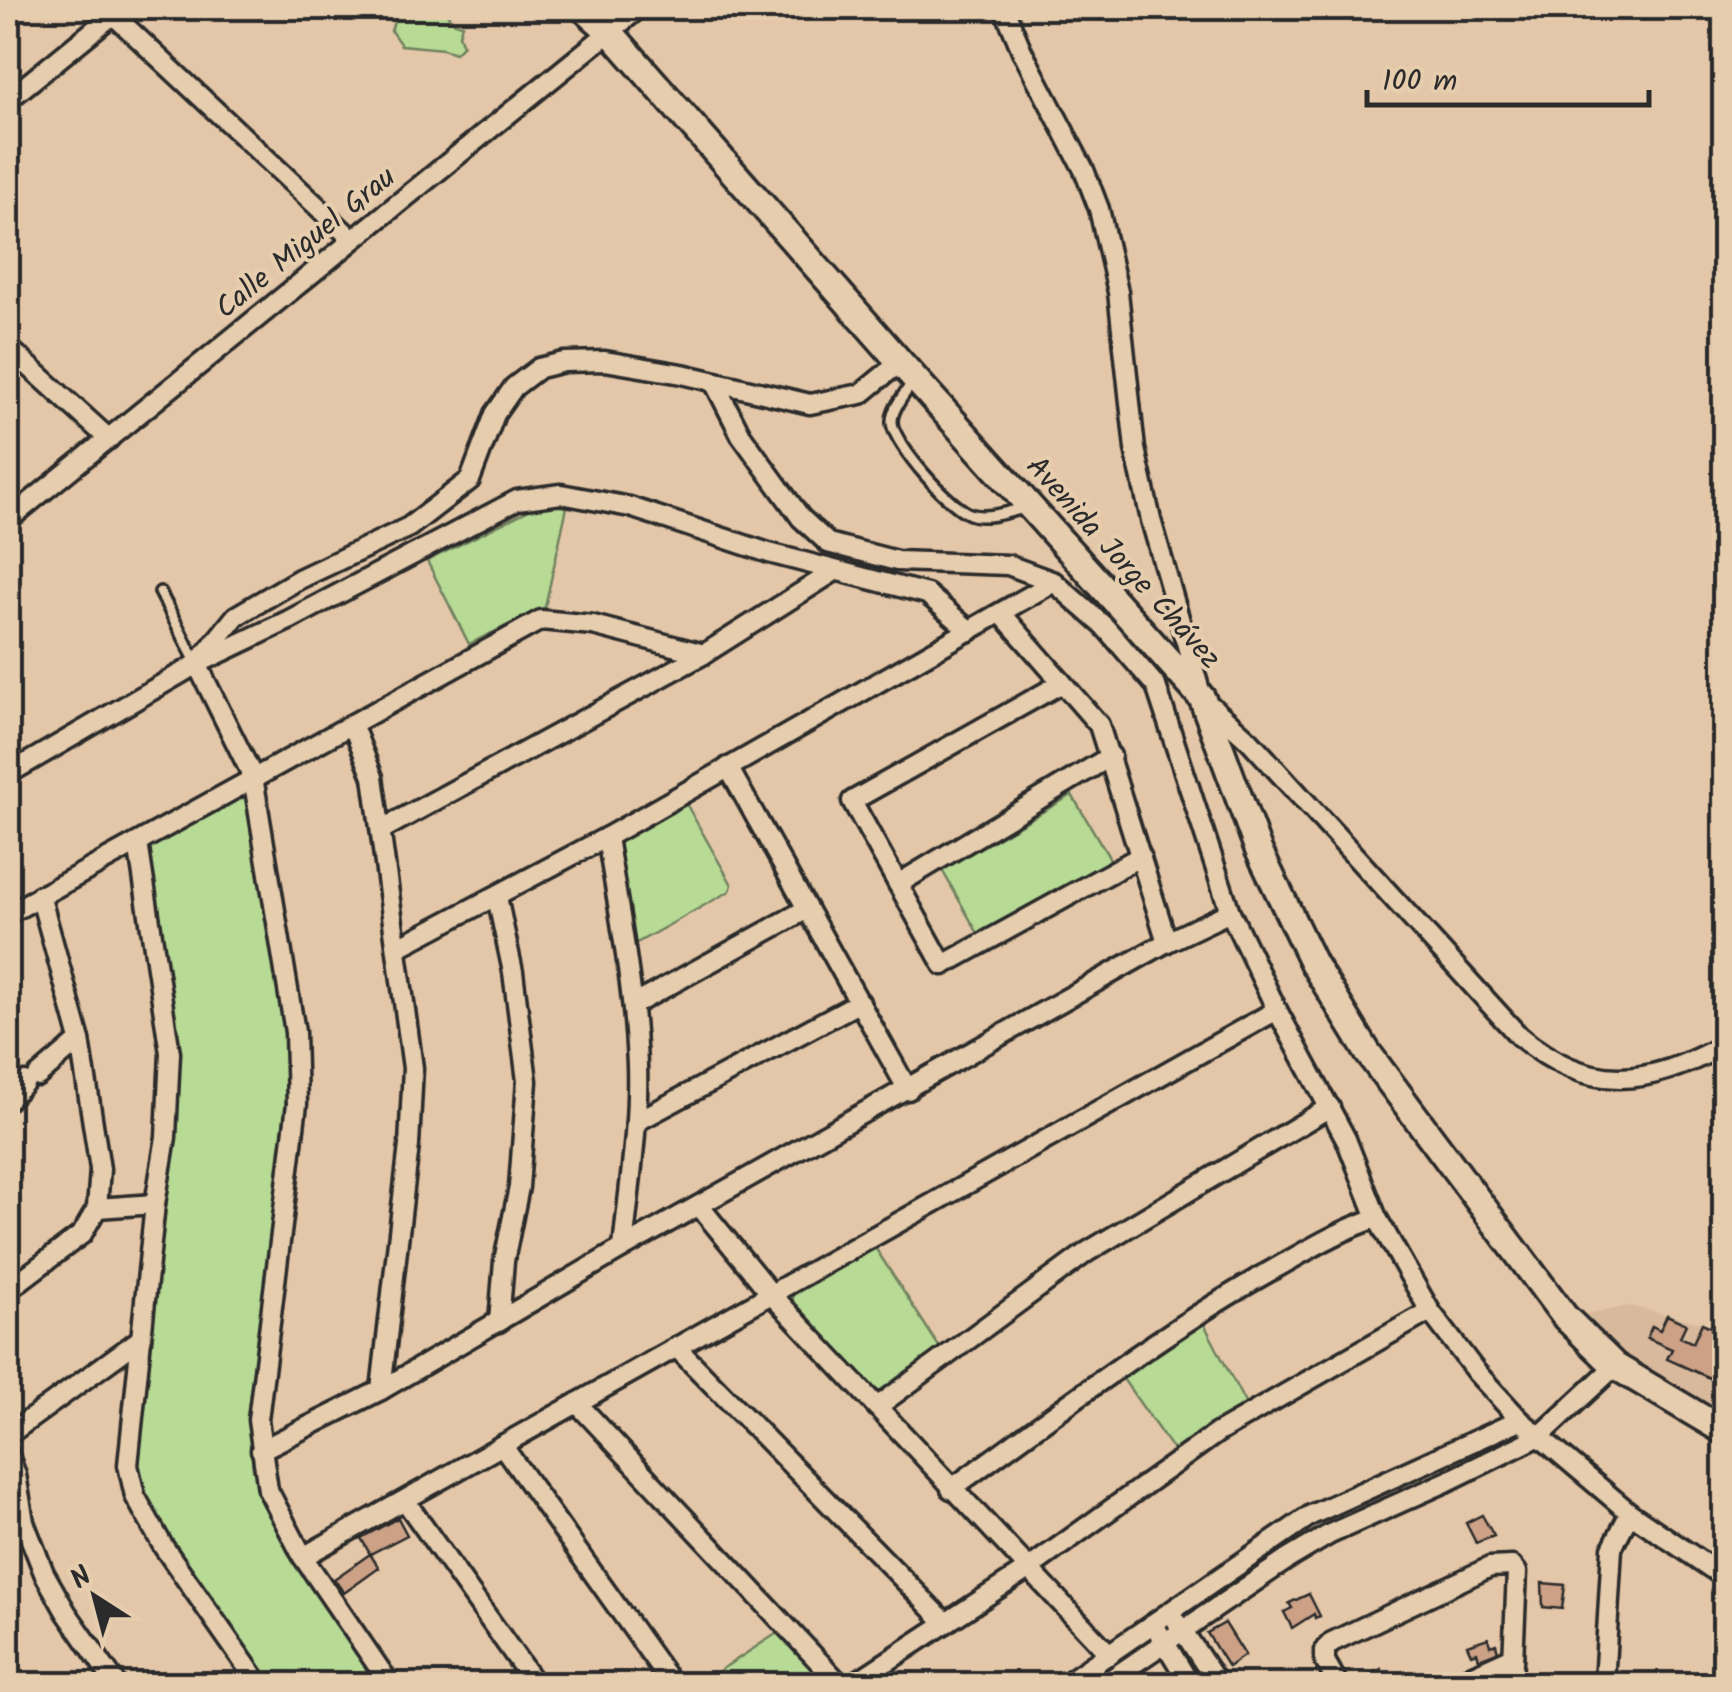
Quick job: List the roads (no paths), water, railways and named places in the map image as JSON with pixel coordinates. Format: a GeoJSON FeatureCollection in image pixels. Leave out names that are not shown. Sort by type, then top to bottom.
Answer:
{"type":"FeatureCollection","features":[{"type":"Feature","properties":{"kind":"main road","name":"Avenida Jorge Chávez"},"geometry":{"type":"LineString","coordinates":[[583,8],[609,31],[907,371],[1202,698],[1258,849],[1328,990],[1368,1053],[1565,1317],[1615,1366],[1724,1431]]}},
{"type":"Feature","properties":{"kind":"street","name":"Calle Miguel Grau"},"geometry":{"type":"LineString","coordinates":[[8,520],[638,8]]}},
{"type":"Feature","properties":{"kind":"street"},"geometry":{"type":"LineString","coordinates":[[1004,8],[1084,170],[1099,209],[1118,292],[1135,449],[1202,698],[1250,741],[1519,1036],[1554,1062],[1615,1080],[1643,1078],[1667,1072],[1724,1045]]}},
{"type":"Feature","properties":{"kind":"street"},"geometry":{"type":"LineString","coordinates":[[8,100],[114,10],[351,238]]}},
{"type":"Feature","properties":{"kind":"street"},"geometry":{"type":"LineString","coordinates":[[8,346],[110,439]]}},
{"type":"Feature","properties":{"kind":"street"},"geometry":{"type":"LineString","coordinates":[[196,664],[236,616],[299,579],[409,527],[470,480],[496,414],[514,387],[539,368],[564,362],[604,361],[810,404],[861,394],[907,371]]}},
{"type":"Feature","properties":{"kind":"street"},"geometry":{"type":"LineString","coordinates":[[714,382],[740,435],[801,518],[828,544],[897,561],[1008,565],[1054,582],[1104,626],[1156,686],[1230,912],[1346,1139],[1377,1218],[1430,1312],[1520,1420],[1630,1513],[1724,1577]]}},
{"type":"Feature","properties":{"kind":"street"},"geometry":{"type":"LineString","coordinates":[[8,774],[196,664],[290,620],[517,500],[561,494],[630,508],[769,553],[927,594],[970,631]]}},
{"type":"Feature","properties":{"kind":"street"},"geometry":{"type":"LineString","coordinates":[[381,830],[704,654],[836,571]]}},
{"type":"Feature","properties":{"kind":"street"},"geometry":{"type":"LineString","coordinates":[[397,948],[607,837],[1054,582]]}},
{"type":"Feature","properties":{"kind":"street"},"geometry":{"type":"LineString","coordinates":[[1002,614],[1099,725],[1167,942]]}},
{"type":"Feature","properties":{"kind":"street"},"geometry":{"type":"LineString","coordinates":[[8,914],[541,620],[594,625],[704,654]]}},
{"type":"Feature","properties":{"kind":"street"},"geometry":{"type":"LineString","coordinates":[[659,640],[660,678]]}},
{"type":"Feature","properties":{"kind":"street"},"geometry":{"type":"LineString","coordinates":[[196,664],[254,776],[295,1032],[297,1104],[258,1420],[268,1490],[303,1557],[390,1684]]}},
{"type":"Feature","properties":{"kind":"street"},"geometry":{"type":"LineString","coordinates":[[1062,683],[852,801],[943,964],[1141,856]]}},
{"type":"Feature","properties":{"kind":"street"},"geometry":{"type":"LineString","coordinates":[[352,724],[373,777],[413,1068],[409,1146],[381,1390]]}},
{"type":"Feature","properties":{"kind":"street"},"geometry":{"type":"LineString","coordinates":[[898,884],[1111,756]]}},
{"type":"Feature","properties":{"kind":"street"},"geometry":{"type":"LineString","coordinates":[[728,768],[908,1090]]}},
{"type":"Feature","properties":{"kind":"street"},"geometry":{"type":"LineString","coordinates":[[607,837],[633,1005],[637,1068],[636,1122],[623,1248]]}},
{"type":"Feature","properties":{"kind":"street"},"geometry":{"type":"LineString","coordinates":[[138,843],[170,1054],[166,1137],[139,1340],[128,1465],[134,1496],[163,1546],[259,1684]]}},
{"type":"Feature","properties":{"kind":"street"},"geometry":{"type":"LineString","coordinates":[[8,1290],[82,1234],[97,1208],[100,1169],[80,1040],[40,895]]}},
{"type":"Feature","properties":{"kind":"street"},"geometry":{"type":"LineString","coordinates":[[496,897],[513,972],[527,1080],[519,1187],[504,1262],[499,1322]]}},
{"type":"Feature","properties":{"kind":"street"},"geometry":{"type":"LineString","coordinates":[[633,1005],[807,909]]}},
{"type":"Feature","properties":{"kind":"street"},"geometry":{"type":"LineString","coordinates":[[261,1450],[381,1390],[623,1248],[1167,942],[1230,912]]}},
{"type":"Feature","properties":{"kind":"street"},"geometry":{"type":"LineString","coordinates":[[636,1122],[860,1002]]}},
{"type":"Feature","properties":{"kind":"street"},"geometry":{"type":"LineString","coordinates":[[303,1557],[1277,1010]]}},
{"type":"Feature","properties":{"kind":"street"},"geometry":{"type":"LineString","coordinates":[[8,1100],[80,1040]]}},
{"type":"Feature","properties":{"kind":"street"},"geometry":{"type":"LineString","coordinates":[[877,1407],[1087,1252],[1330,1107]]}},
{"type":"Feature","properties":{"kind":"street"},"geometry":{"type":"LineString","coordinates":[[97,1208],[155,1204]]}},
{"type":"Feature","properties":{"kind":"street"},"geometry":{"type":"LineString","coordinates":[[700,1207],[771,1294],[1110,1655]]}},
{"type":"Feature","properties":{"kind":"street"},"geometry":{"type":"LineString","coordinates":[[951,1489],[1230,1294],[1352,1226],[1377,1218]]}},
{"type":"Feature","properties":{"kind":"street"},"geometry":{"type":"LineString","coordinates":[[853,1684],[1028,1569],[1218,1433],[1430,1312]]}},
{"type":"Feature","properties":{"kind":"street"},"geometry":{"type":"LineString","coordinates":[[8,1436],[139,1340]]}},
{"type":"Feature","properties":{"kind":"street"},"geometry":{"type":"LineString","coordinates":[[676,1348],[946,1623]]}},
{"type":"Feature","properties":{"kind":"street"},"geometry":{"type":"LineString","coordinates":[[1104,1684],[1330,1534],[1540,1436],[1615,1366]]}},
{"type":"Feature","properties":{"kind":"street"},"geometry":{"type":"LineString","coordinates":[[577,1403],[840,1684]]}},
{"type":"Feature","properties":{"kind":"street"},"geometry":{"type":"LineString","coordinates":[[1064,1684],[1311,1516],[1520,1420]]}},
{"type":"Feature","properties":{"kind":"street"},"geometry":{"type":"LineString","coordinates":[[502,1445],[672,1684]]}},
{"type":"Feature","properties":{"kind":"street"},"geometry":{"type":"LineString","coordinates":[[8,1453],[24,1522],[44,1573],[116,1684]]}},
{"type":"Feature","properties":{"kind":"street"},"geometry":{"type":"LineString","coordinates":[[406,1502],[535,1684]]}},
{"type":"Feature","properties":{"kind":"street"},"geometry":{"type":"LineString","coordinates":[[1604,1684],[1612,1548],[1630,1513]]}},
{"type":"Feature","properties":{"kind":"street"},"geometry":{"type":"LineString","coordinates":[[1338,1684],[1325,1661],[1325,1649],[1332,1642],[1503,1564],[1517,1572],[1512,1684]]}},
{"type":"Feature","properties":{"kind":"street"},"geometry":{"type":"LineString","coordinates":[[1171,1612],[1218,1684]]}},
{"type":"Feature","properties":{"kind":"street"},"geometry":{"type":"LineString","coordinates":[[1153,1624],[1190,1684]]}},
{"type":"Feature","properties":{"kind":"street"},"geometry":{"type":"LineString","coordinates":[[1453,1684],[1513,1657]]}},
{"type":"Feature","properties":{"kind":"lane"},"geometry":{"type":"LineString","coordinates":[[907,371],[892,426],[899,442],[953,505],[970,515],[989,516],[1032,506]]}},
{"type":"Feature","properties":{"kind":"lane"},"geometry":{"type":"LineString","coordinates":[[160,592],[196,664]]}}]}
